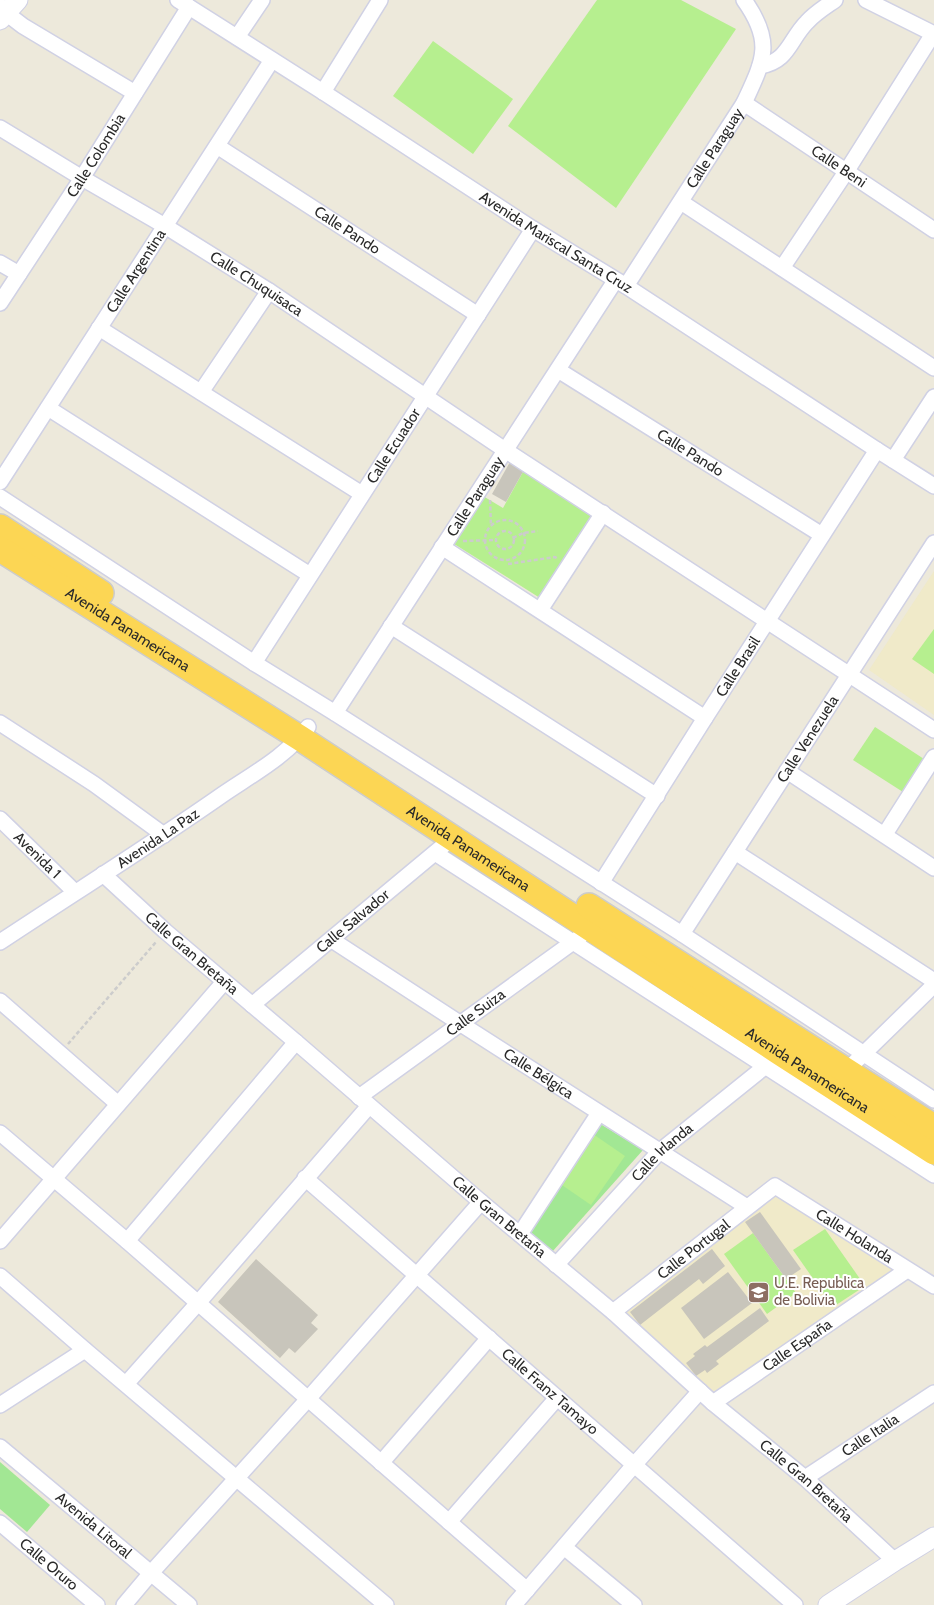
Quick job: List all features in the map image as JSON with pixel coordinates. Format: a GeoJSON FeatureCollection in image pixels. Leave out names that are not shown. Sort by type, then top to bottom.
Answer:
{"type":"FeatureCollection","features":[{"type":"Feature","properties":{"kind":"highway","name":"Avenida Panamericana"},"geometry":{"type":"LineString","coordinates":[[0,527],[304,732],[444,845],[772,1059],[934,1152]]}},
{"type":"Feature","properties":{"kind":"highway","name":"Avenida Panamericana"},"geometry":{"type":"LineString","coordinates":[[0,549],[304,732],[934,1127]]}},
{"type":"Feature","properties":{"kind":"street"},"geometry":{"type":"LineString","coordinates":[[237,37],[262,0]]}},
{"type":"Feature","properties":{"kind":"street"},"geometry":{"type":"LineString","coordinates":[[323,92],[380,0]]}},
{"type":"Feature","properties":{"kind":"street","name":"Calle Paraguay"},"geometry":{"type":"LineString","coordinates":[[335,713],[558,370],[681,202],[744,103],[760,66],[763,52],[761,35],[751,10],[744,0]]}},
{"type":"Feature","properties":{"kind":"street"},"geometry":{"type":"LineString","coordinates":[[760,66],[778,61],[806,23],[835,0]]}},
{"type":"Feature","properties":{"kind":"street"},"geometry":{"type":"LineString","coordinates":[[782,268],[934,34],[866,0]]}},
{"type":"Feature","properties":{"kind":"street","name":"Avenida Mariscal Santa Cruz"},"geometry":{"type":"LineString","coordinates":[[184,3],[533,230],[934,486]]}},
{"type":"Feature","properties":{"kind":"street","name":"Calle Colombia"},"geometry":{"type":"LineString","coordinates":[[0,303],[135,93],[184,3]]}},
{"type":"Feature","properties":{"kind":"street"},"geometry":{"type":"LineString","coordinates":[[6,10],[23,26],[135,93]]}},
{"type":"Feature","properties":{"kind":"street","name":"Calle Argentina"},"geometry":{"type":"LineString","coordinates":[[0,482],[272,60]]}},
{"type":"Feature","properties":{"kind":"street","name":"Calle Beni"},"geometry":{"type":"LineString","coordinates":[[744,103],[846,172],[932,225]]}},
{"type":"Feature","properties":{"kind":"street","name":"Calle Chuquisaca"},"geometry":{"type":"LineString","coordinates":[[0,128],[165,226],[269,291],[505,450],[934,730]]}},
{"type":"Feature","properties":{"kind":"street","name":"Calle Pando"},"geometry":{"type":"LineString","coordinates":[[217,146],[478,315]]}},
{"type":"Feature","properties":{"kind":"street"},"geometry":{"type":"LineString","coordinates":[[681,202],[934,368]]}},
{"type":"Feature","properties":{"kind":"street","name":"Calle Ecuador"},"geometry":{"type":"LineString","coordinates":[[254,663],[533,230]]}},
{"type":"Feature","properties":{"kind":"street"},"geometry":{"type":"LineString","coordinates":[[0,263],[19,274]]}},
{"type":"Feature","properties":{"kind":"street"},"geometry":{"type":"LineString","coordinates":[[200,392],[269,291]]}},
{"type":"Feature","properties":{"kind":"street"},"geometry":{"type":"LineString","coordinates":[[99,328],[362,494]]}},
{"type":"Feature","properties":{"kind":"street","name":"Calle Pando"},"geometry":{"type":"LineString","coordinates":[[558,370],[822,535]]}},
{"type":"Feature","properties":{"kind":"street"},"geometry":{"type":"LineString","coordinates":[[893,460],[934,397]]}},
{"type":"Feature","properties":{"kind":"street"},"geometry":{"type":"LineString","coordinates":[[48,408],[310,575]]}},
{"type":"Feature","properties":{"kind":"street","name":"Calle Brasil"},"geometry":{"type":"LineString","coordinates":[[601,883],[877,450]]}},
{"type":"Feature","properties":{"kind":"street"},"geometry":{"type":"LineString","coordinates":[[0,497],[254,663],[682,934],[934,1100]]}},
{"type":"Feature","properties":{"kind":"street"},"geometry":{"type":"LineString","coordinates":[[540,610],[603,513]]}},
{"type":"Feature","properties":{"kind":"street","name":"Calle Venezuela"},"geometry":{"type":"LineString","coordinates":[[682,934],[934,544]]}},
{"type":"Feature","properties":{"kind":"street"},"geometry":{"type":"LineString","coordinates":[[442,547],[705,718]]}},
{"type":"Feature","properties":{"kind":"street"},"geometry":{"type":"LineString","coordinates":[[391,626],[657,796]]}},
{"type":"Feature","properties":{"kind":"street"},"geometry":{"type":"LineString","coordinates":[[0,723],[94,784],[164,836]]}},
{"type":"Feature","properties":{"kind":"street","name":"Avenida La Paz"},"geometry":{"type":"LineString","coordinates":[[0,942],[164,836],[274,759],[304,732]]}},
{"type":"Feature","properties":{"kind":"street"},"geometry":{"type":"LineString","coordinates":[[885,834],[934,757]]}},
{"type":"Feature","properties":{"kind":"street"},"geometry":{"type":"LineString","coordinates":[[787,771],[934,868]]}},
{"type":"Feature","properties":{"kind":"street","name":"Avenida 1"},"geometry":{"type":"LineString","coordinates":[[0,819],[75,892]]}},
{"type":"Feature","properties":{"kind":"street","name":"Calle Salvador"},"geometry":{"type":"LineString","coordinates":[[252,1005],[444,845]]}},
{"type":"Feature","properties":{"kind":"street"},"geometry":{"type":"LineString","coordinates":[[736,852],[934,980]]}},
{"type":"Feature","properties":{"kind":"street","name":"Calle Gran Bretaña"},"geometry":{"type":"LineString","coordinates":[[103,874],[224,982],[481,1202],[613,1312],[713,1403],[805,1478],[895,1561]]}},
{"type":"Feature","properties":{"kind":"street","name":"Calle Suiza"},"geometry":{"type":"LineString","coordinates":[[126,1384],[305,1178],[364,1101],[461,1024],[583,935]]}},
{"type":"Feature","properties":{"kind":"street","name":"Calle Bélgica"},"geometry":{"type":"LineString","coordinates":[[332,940],[747,1207]]}},
{"type":"Feature","properties":{"kind":"street"},"geometry":{"type":"LineString","coordinates":[[0,1240],[224,982]]}},
{"type":"Feature","properties":{"kind":"street"},"geometry":{"type":"LineString","coordinates":[[846,1071],[934,985]]}},
{"type":"Feature","properties":{"kind":"street"},"geometry":{"type":"LineString","coordinates":[[0,1001],[118,1104]]}},
{"type":"Feature","properties":{"kind":"street"},"geometry":{"type":"LineString","coordinates":[[127,1241],[296,1042]]}},
{"type":"Feature","properties":{"kind":"street"},"geometry":{"type":"LineString","coordinates":[[772,1059],[934,1175]]}},
{"type":"Feature","properties":{"kind":"street","name":"Calle Irlanda"},"geometry":{"type":"LineString","coordinates":[[556,1265],[660,1151],[772,1059]]}},
{"type":"Feature","properties":{"kind":"street"},"geometry":{"type":"LineString","coordinates":[[520,1234],[599,1113]]}},
{"type":"Feature","properties":{"kind":"street"},"geometry":{"type":"LineString","coordinates":[[0,1133],[127,1241],[527,1590]]}},
{"type":"Feature","properties":{"kind":"street","name":"Calle Franz Tamayo"},"geometry":{"type":"LineString","coordinates":[[305,1178],[795,1605]]}},
{"type":"Feature","properties":{"kind":"street","name":"Calle Portugal"},"geometry":{"type":"LineString","coordinates":[[613,1312],[775,1186]]}},
{"type":"Feature","properties":{"kind":"street","name":"Calle Holanda"},"geometry":{"type":"LineString","coordinates":[[775,1186],[907,1270],[931,1279]]}},
{"type":"Feature","properties":{"kind":"street"},"geometry":{"type":"LineString","coordinates":[[124,1605],[481,1202]]}},
{"type":"Feature","properties":{"kind":"street","name":"Calle España"},"geometry":{"type":"LineString","coordinates":[[713,1403],[907,1270]]}},
{"type":"Feature","properties":{"kind":"street"},"geometry":{"type":"LineString","coordinates":[[0,1276],[386,1605]]}},
{"type":"Feature","properties":{"kind":"street"},"geometry":{"type":"LineString","coordinates":[[381,1463],[489,1338]]}},
{"type":"Feature","properties":{"kind":"street"},"geometry":{"type":"LineString","coordinates":[[1,1404],[85,1350]]}},
{"type":"Feature","properties":{"kind":"street"},"geometry":{"type":"LineString","coordinates":[[514,1605],[700,1391]]}},
{"type":"Feature","properties":{"kind":"street","name":"Calle Italia"},"geometry":{"type":"LineString","coordinates":[[805,1478],[934,1393]]}},
{"type":"Feature","properties":{"kind":"street"},"geometry":{"type":"LineString","coordinates":[[449,1522],[557,1398]]}},
{"type":"Feature","properties":{"kind":"street","name":"Avenida Litoral"},"geometry":{"type":"LineString","coordinates":[[0,1447],[188,1605]]}},
{"type":"Feature","properties":{"kind":"street","name":"Calle Oruro"},"geometry":{"type":"LineString","coordinates":[[0,1523],[96,1605]]}},
{"type":"Feature","properties":{"kind":"street"},"geometry":{"type":"LineString","coordinates":[[828,1605],[934,1537]]}},
{"type":"Feature","properties":{"kind":"street"},"geometry":{"type":"LineString","coordinates":[[564,1547],[623,1602]]}},
{"type":"Feature","properties":{"kind":"path"},"geometry":{"type":"LineString","coordinates":[[490,500],[491,526]]}},
{"type":"Feature","properties":{"kind":"path"},"geometry":{"type":"LineString","coordinates":[[505,569],[511,559],[522,551],[524,545],[523,533],[520,527],[509,521],[496,522],[487,532],[488,550],[492,556],[498,559],[511,559]]}},
{"type":"Feature","properties":{"kind":"path"},"geometry":{"type":"LineString","coordinates":[[513,538],[510,533],[505,531],[498,534],[496,540],[498,546],[506,548],[511,545],[513,538],[523,533],[538,531]]}},
{"type":"Feature","properties":{"kind":"path"},"geometry":{"type":"LineString","coordinates":[[460,542],[496,540]]}},
{"type":"Feature","properties":{"kind":"path"},"geometry":{"type":"LineString","coordinates":[[508,564],[555,557],[563,562]]}},
{"type":"Feature","properties":{"kind":"path"},"geometry":{"type":"LineString","coordinates":[[60,1053],[165,931]]}},
{"type":"Feature","properties":{"kind":"shaded area"},"geometry":{"type":"Polygon","coordinates":[[[934,571],[934,715],[869,670],[934,571]]]}},
{"type":"Feature","properties":{"kind":"shaded area","name":"U.E. Republica de Bolivia"},"geometry":{"type":"Polygon","coordinates":[[[776,1195],[898,1271],[713,1394],[621,1312],[776,1195]]]}},
{"type":"Feature","properties":{"kind":"green space"},"geometry":{"type":"Polygon","coordinates":[[[597,0],[681,0],[736,29],[616,208],[508,126],[597,0]]]}},
{"type":"Feature","properties":{"kind":"green space"},"geometry":{"type":"Polygon","coordinates":[[[433,41],[513,99],[473,154],[393,96],[433,41]]]}},
{"type":"Feature","properties":{"kind":"green space"},"geometry":{"type":"Polygon","coordinates":[[[524,470],[595,514],[540,598],[451,542],[483,496],[503,508],[524,470]]]}},
{"type":"Feature","properties":{"kind":"green space"},"geometry":{"type":"Polygon","coordinates":[[[934,629],[934,674],[912,659],[934,629]]]}},
{"type":"Feature","properties":{"kind":"green space"},"geometry":{"type":"Polygon","coordinates":[[[875,727],[924,759],[903,792],[853,760],[875,727]]]}},
{"type":"Feature","properties":{"kind":"green space"},"geometry":{"type":"Polygon","coordinates":[[[597,1122],[643,1150],[552,1252],[527,1230],[597,1122]]]}},
{"type":"Feature","properties":{"kind":"green space"},"geometry":{"type":"Polygon","coordinates":[[[593,1134],[625,1156],[591,1205],[559,1183],[593,1134]]]}},
{"type":"Feature","properties":{"kind":"green space"},"geometry":{"type":"Polygon","coordinates":[[[825,1229],[865,1286],[833,1307],[793,1250],[825,1229]]]}},
{"type":"Feature","properties":{"kind":"green space"},"geometry":{"type":"Polygon","coordinates":[[[753,1233],[796,1293],[767,1314],[724,1254],[753,1233]]]}},
{"type":"Feature","properties":{"kind":"green space"},"geometry":{"type":"Polygon","coordinates":[[[0,1462],[50,1505],[27,1532],[0,1509],[0,1462]]]}},
{"type":"Feature","properties":{"kind":"building"},"geometry":{"type":"Polygon","coordinates":[[[510,462],[524,470],[506,502],[492,494],[510,462]]]}},
{"type":"Feature","properties":{"kind":"building"},"geometry":{"type":"Polygon","coordinates":[[[760,1212],[801,1269],[786,1279],[745,1222],[760,1212]]]}},
{"type":"Feature","properties":{"kind":"building"},"geometry":{"type":"Polygon","coordinates":[[[712,1249],[725,1266],[703,1284],[699,1279],[640,1325],[630,1312],[712,1249]]]}},
{"type":"Feature","properties":{"kind":"building"},"geometry":{"type":"Polygon","coordinates":[[[256,1259],[318,1315],[311,1323],[318,1329],[295,1353],[289,1348],[280,1358],[218,1302],[256,1259]]]}},
{"type":"Feature","properties":{"kind":"building"},"geometry":{"type":"Polygon","coordinates":[[[728,1272],[752,1303],[704,1339],[681,1308],[728,1272]]]}},
{"type":"Feature","properties":{"kind":"building"},"geometry":{"type":"Polygon","coordinates":[[[760,1308],[769,1321],[716,1361],[719,1364],[707,1373],[705,1370],[696,1376],[686,1363],[695,1356],[693,1354],[705,1345],[707,1347],[760,1308]]]}},
{"type":"Feature","properties":{"kind":"place","name":"U.E. Republica de Bolivia"},"geometry":{"type":"Point","coordinates":[758,1292]}}]}
